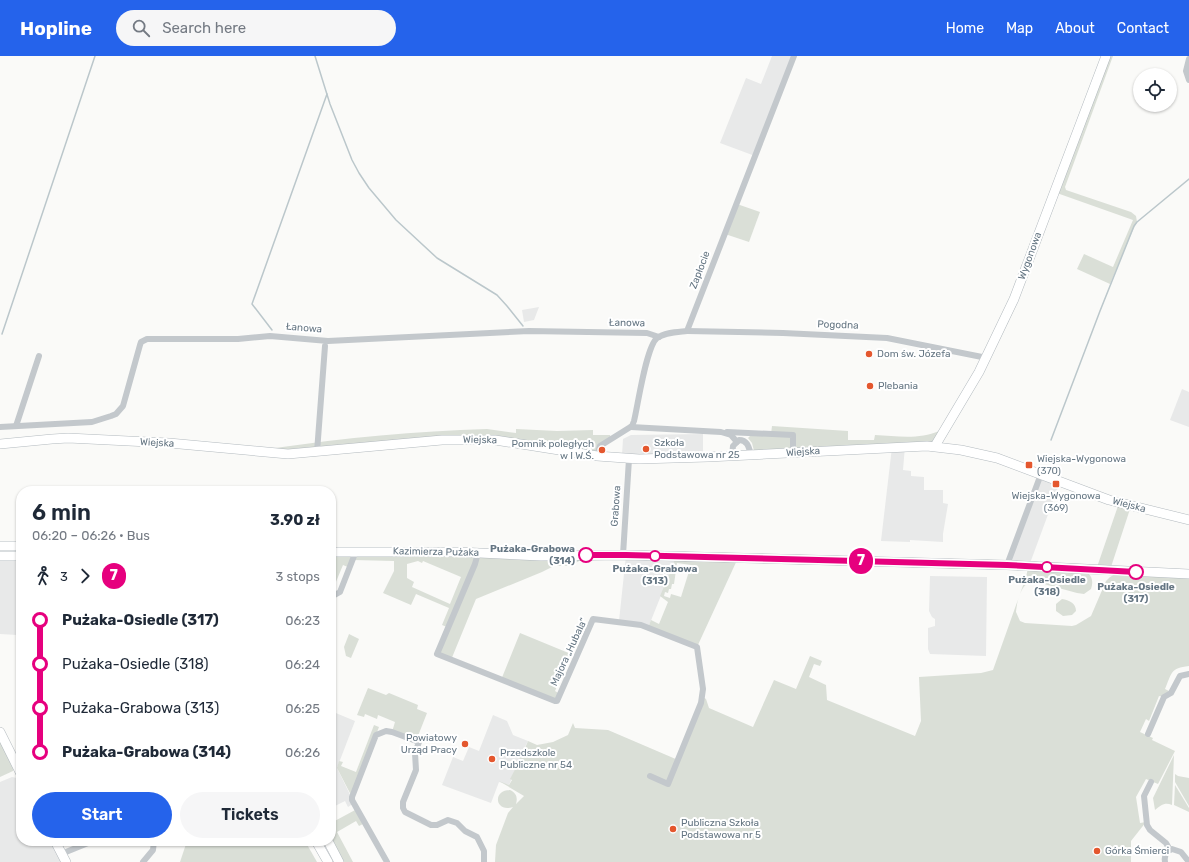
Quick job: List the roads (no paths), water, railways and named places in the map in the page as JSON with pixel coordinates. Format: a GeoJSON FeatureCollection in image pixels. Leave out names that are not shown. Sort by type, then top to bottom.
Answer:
{"type":"FeatureCollection","features":[{"type":"Feature","properties":{"kind":"street","name":"Zapłocie"},"geometry":{"type":"LineString","coordinates":[[687,332],[794,56]]}},
{"type":"Feature","properties":{"kind":"street","name":"Wygonowa"},"geometry":{"type":"LineString","coordinates":[[935,446],[987,358],[1021,281],[1106,56]]}},
{"type":"Feature","properties":{"kind":"street"},"geometry":{"type":"LineString","coordinates":[[1189,59],[1186,71],[1189,80]]}},
{"type":"Feature","properties":{"kind":"street","name":"Łanowa"},"geometry":{"type":"LineString","coordinates":[[0,427],[92,422],[116,414],[123,406],[141,342],[147,339],[246,339],[270,336],[328,341],[529,331],[647,333],[659,337]]}},
{"type":"Feature","properties":{"kind":"street"},"geometry":{"type":"LineString","coordinates":[[596,456],[600,446],[631,427],[634,422],[652,344],[659,337],[668,333],[687,332]]}},
{"type":"Feature","properties":{"kind":"street","name":"Pogodna"},"geometry":{"type":"LineString","coordinates":[[687,332],[791,333],[887,338],[987,358]]}},
{"type":"Feature","properties":{"kind":"street"},"geometry":{"type":"LineString","coordinates":[[317,452],[325,346]]}},
{"type":"Feature","properties":{"kind":"street"},"geometry":{"type":"LineString","coordinates":[[16,426],[39,356]]}},
{"type":"Feature","properties":{"kind":"street"},"geometry":{"type":"LineString","coordinates":[[631,427],[793,434],[793,453]]}},
{"type":"Feature","properties":{"kind":"street"},"geometry":{"type":"LineString","coordinates":[[721,432],[731,434],[737,442]]}},
{"type":"Feature","properties":{"kind":"street"},"geometry":{"type":"LineString","coordinates":[[732,456],[733,446],[739,440],[744,441],[754,433]]}},
{"type":"Feature","properties":{"kind":"street","name":"Wiejska"},"geometry":{"type":"LineString","coordinates":[[0,444],[52,438],[68,438],[166,443],[288,454],[442,440],[476,439],[504,441],[596,456],[629,459],[732,456],[935,446],[991,457],[1109,500],[1189,520]]}},
{"type":"Feature","properties":{"kind":"street"},"geometry":{"type":"LineString","coordinates":[[744,441],[748,445],[751,455]]}},
{"type":"Feature","properties":{"kind":"street","name":"Grabowa"},"geometry":{"type":"LineString","coordinates":[[623,555],[629,459]]}},
{"type":"Feature","properties":{"kind":"street"},"geometry":{"type":"LineString","coordinates":[[1007,565],[1041,474]]}},
{"type":"Feature","properties":{"kind":"street"},"geometry":{"type":"LineString","coordinates":[[0,546],[16,546]]}},
{"type":"Feature","properties":{"kind":"street","name":"Kazimierza Pużaka"},"geometry":{"type":"LineString","coordinates":[[336,552],[478,553],[541,556],[623,555],[1007,565],[1189,574]]}},
{"type":"Feature","properties":{"kind":"street"},"geometry":{"type":"LineString","coordinates":[[336,594],[340,592],[356,552]]}},
{"type":"Feature","properties":{"kind":"street","name":"Majora „Hubala”"},"geometry":{"type":"LineString","coordinates":[[478,553],[475,564],[436,654],[479,672],[557,701],[593,619],[641,625],[697,647],[703,689],[701,703],[668,784],[650,776]]}},
{"type":"Feature","properties":{"kind":"street"},"geometry":{"type":"LineString","coordinates":[[0,556],[16,556]]}},
{"type":"Feature","properties":{"kind":"street"},"geometry":{"type":"LineString","coordinates":[[1148,734],[1164,697],[1171,693],[1180,676],[1189,674]]}},
{"type":"Feature","properties":{"kind":"street"},"geometry":{"type":"LineString","coordinates":[[387,862],[352,800],[376,735],[386,731],[419,742],[415,753],[416,770],[403,802],[405,812],[431,825],[448,820],[457,823],[465,831],[477,838],[484,852],[484,862]]}},
{"type":"Feature","properties":{"kind":"street"},"geometry":{"type":"LineString","coordinates":[[0,732],[16,764]]}},
{"type":"Feature","properties":{"kind":"street"},"geometry":{"type":"LineString","coordinates":[[1151,782],[1144,796],[1147,825],[1170,850]]}},
{"type":"Feature","properties":{"kind":"street"},"geometry":{"type":"LineString","coordinates":[[58,846],[64,858],[84,846]]}},
{"type":"Feature","properties":{"kind":"street"},"geometry":{"type":"LineString","coordinates":[[143,862],[151,854],[153,846]]}},
{"type":"Feature","properties":{"kind":"street"},"geometry":{"type":"LineString","coordinates":[[319,846],[328,862]]}},
{"type":"Feature","properties":{"kind":"street"},"geometry":{"type":"LineString","coordinates":[[331,846],[339,862]]}},
{"type":"Feature","properties":{"kind":"street"},"geometry":{"type":"LineString","coordinates":[[1165,862],[1165,855],[1170,850],[1174,849],[1179,851],[1189,862]]}},
{"type":"Feature","properties":{"kind":"waterway"},"geometry":{"type":"LineString","coordinates":[[2,334],[95,56]]}},
{"type":"Feature","properties":{"kind":"waterway"},"geometry":{"type":"LineString","coordinates":[[315,56],[330,104],[352,160],[369,188],[396,220],[437,258],[497,295],[523,326]]}},
{"type":"Feature","properties":{"kind":"waterway"},"geometry":{"type":"LineString","coordinates":[[272,330],[252,304],[327,94]]}},
{"type":"Feature","properties":{"kind":"waterway"},"geometry":{"type":"LineString","coordinates":[[1051,440],[1134,226],[1189,179]]}},
{"type":"Feature","properties":{"kind":"place","name":"Dom św. Józefa"},"geometry":{"type":"Point","coordinates":[869,354]}},
{"type":"Feature","properties":{"kind":"place","name":"Plebania"},"geometry":{"type":"Point","coordinates":[870,386]}},
{"type":"Feature","properties":{"kind":"place","name":"Szkoła Podstawowa nr 25"},"geometry":{"type":"Point","coordinates":[646,449]}},
{"type":"Feature","properties":{"kind":"place","name":"Pomnik poległych w I W.Ś."},"geometry":{"type":"Point","coordinates":[602,450]}},
{"type":"Feature","properties":{"kind":"place","name":"Wiejska-Wygonowa (370)"},"geometry":{"type":"Point","coordinates":[1029,465]}},
{"type":"Feature","properties":{"kind":"place","name":"Wiejska-Wygonowa (369)"},"geometry":{"type":"Point","coordinates":[1056,484]}},
{"type":"Feature","properties":{"kind":"place","name":"Pużaka-Grabowa (314)"},"geometry":{"type":"Point","coordinates":[586,555]}},
{"type":"Feature","properties":{"kind":"place","name":"Pużaka-Grabowa (313)"},"geometry":{"type":"Point","coordinates":[655,556]}},
{"type":"Feature","properties":{"kind":"place","name":"Pużaka-Osiedle (318)"},"geometry":{"type":"Point","coordinates":[1047,567]}},
{"type":"Feature","properties":{"kind":"place","name":"Pużaka-Osiedle (317)"},"geometry":{"type":"Point","coordinates":[1136,572]}},
{"type":"Feature","properties":{"kind":"place","name":"Powiatowy Urząd Pracy"},"geometry":{"type":"Point","coordinates":[465,744]}},
{"type":"Feature","properties":{"kind":"place","name":"Przedszkole Publiczne nr 54"},"geometry":{"type":"Point","coordinates":[492,759]}},
{"type":"Feature","properties":{"kind":"place","name":"Publiczna Szkoła Podstawowa nr 5"},"geometry":{"type":"Point","coordinates":[673,829]}},
{"type":"Feature","properties":{"kind":"place","name":"Górka Śmierci"},"geometry":{"type":"Point","coordinates":[1097,851]}}]}
